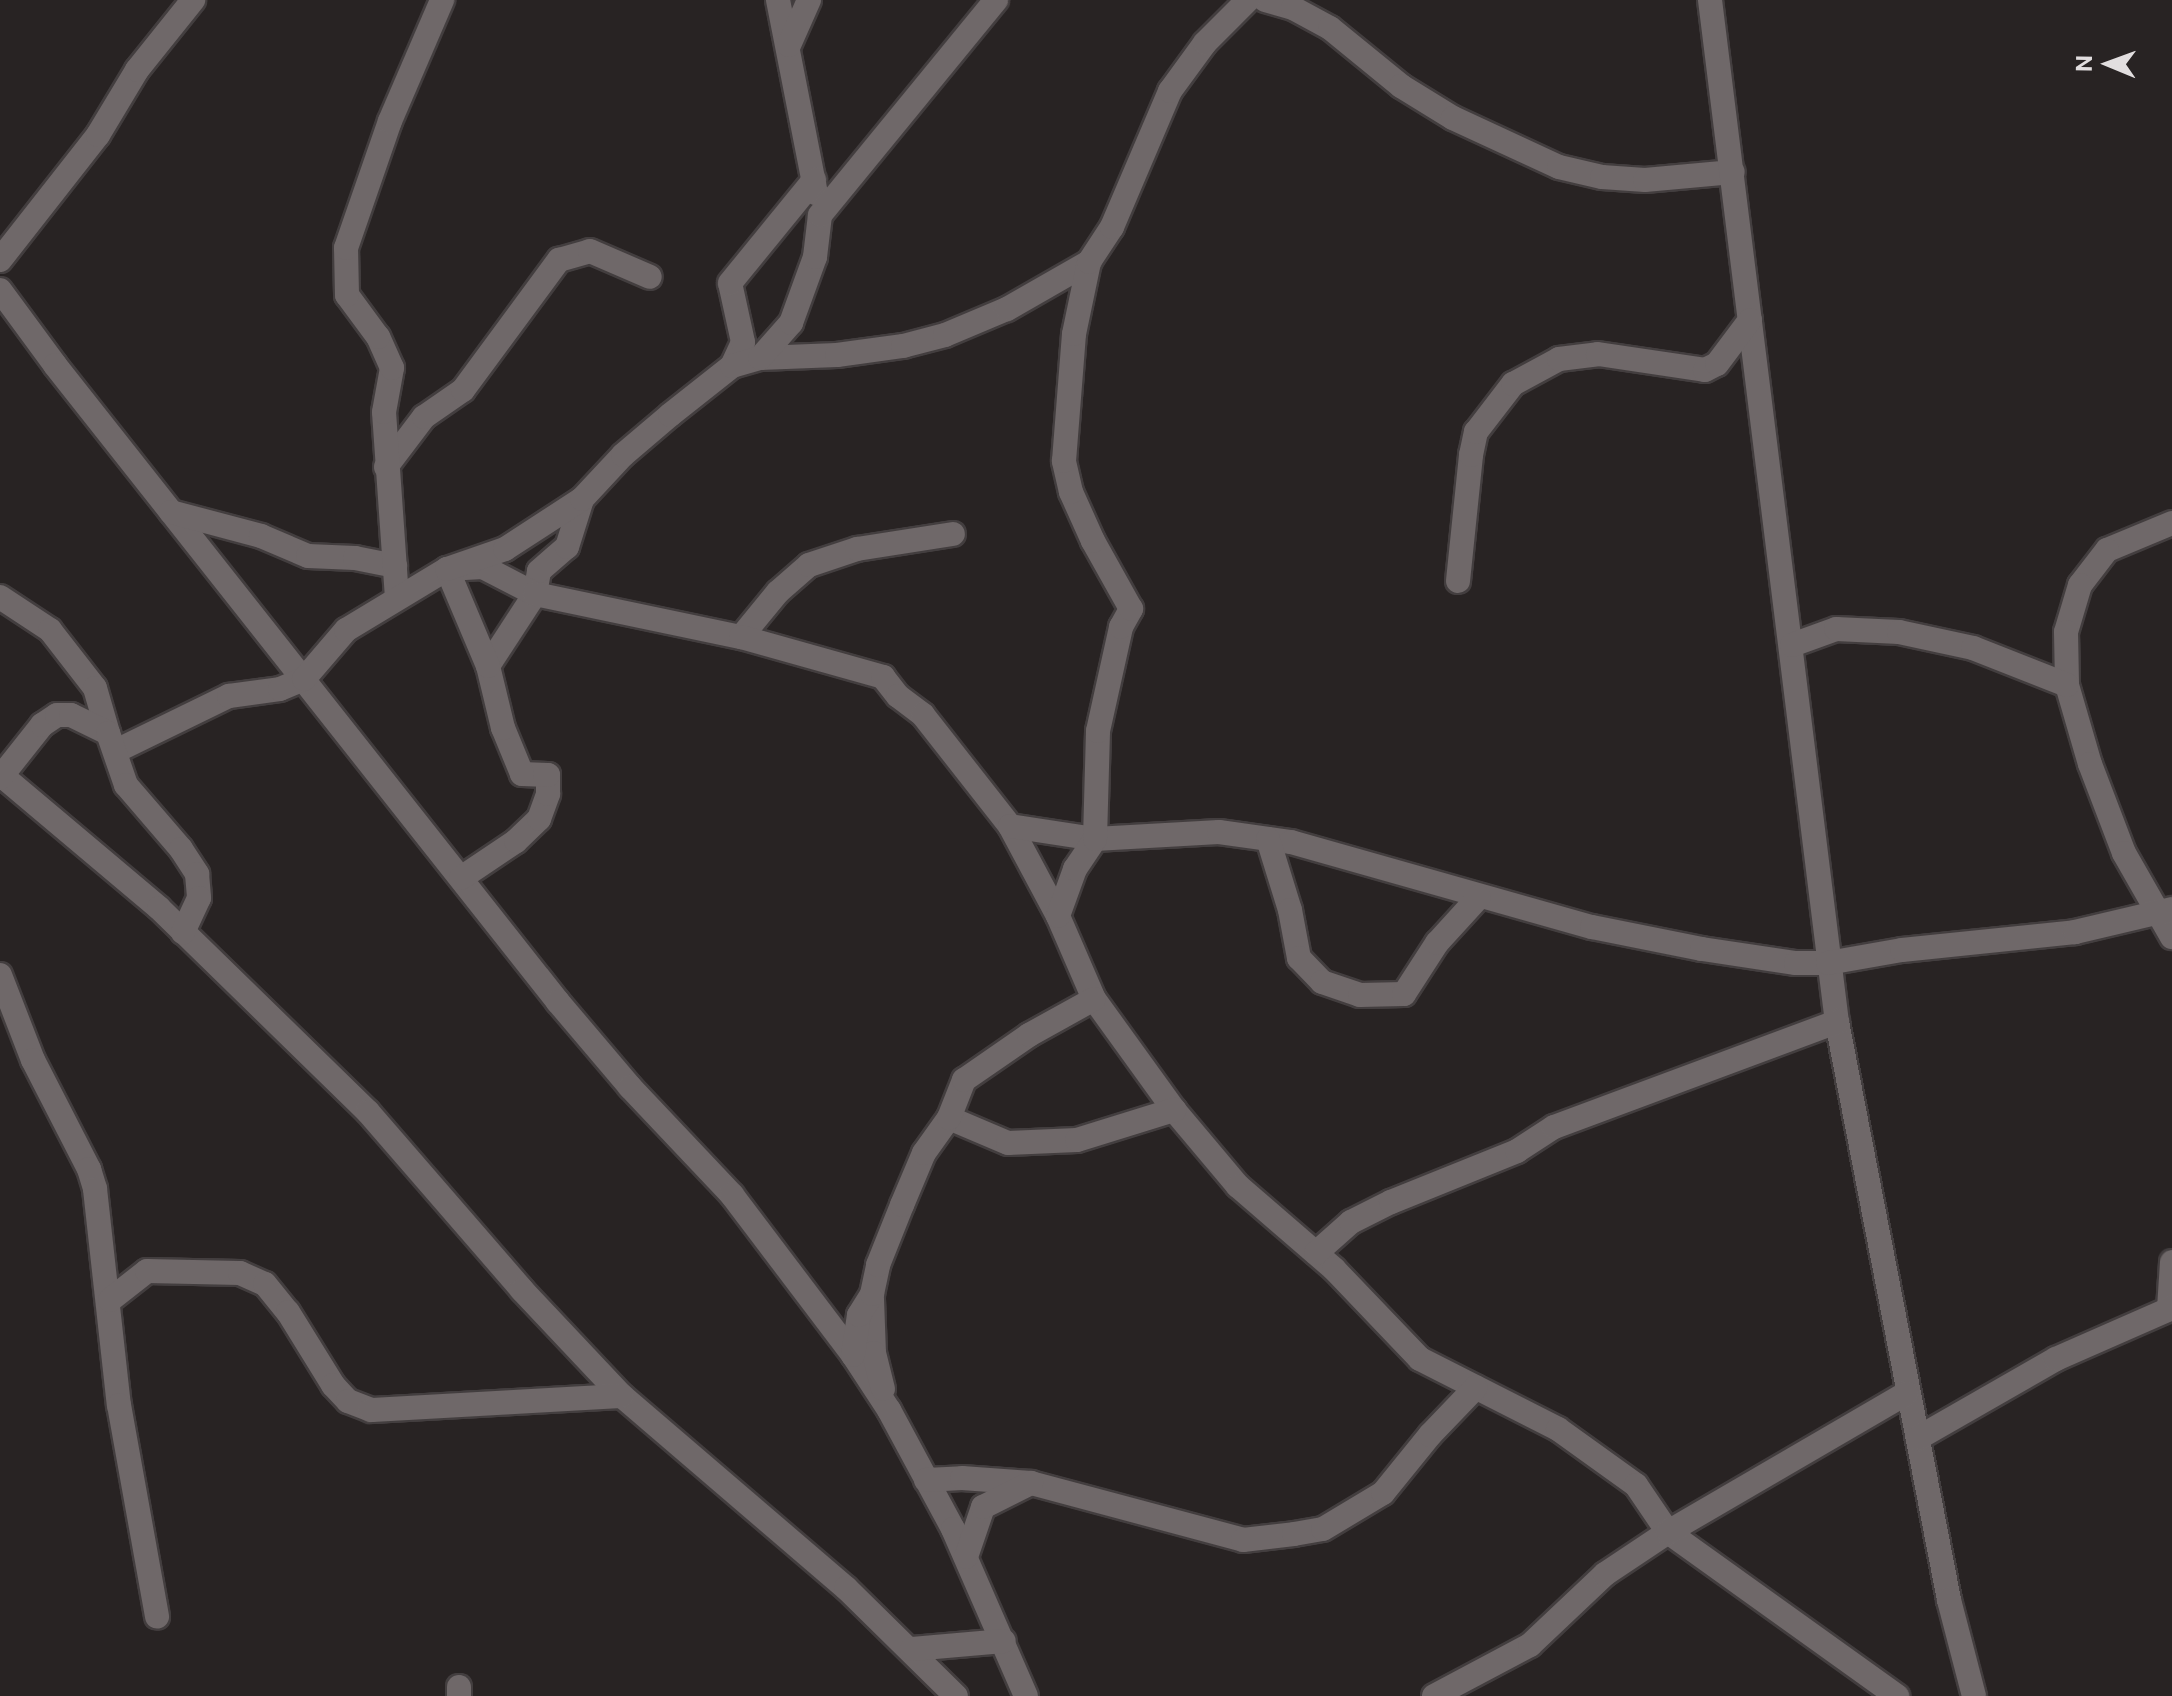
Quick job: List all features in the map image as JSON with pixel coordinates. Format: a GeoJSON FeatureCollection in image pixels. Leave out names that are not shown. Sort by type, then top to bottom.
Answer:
{"type":"FeatureCollection","features":[{"type":"Feature","properties":{"kind":"street"},"geometry":{"type":"LineString","coordinates":[[0,260],[98,135],[137,70],[193,0]]}},
{"type":"Feature","properties":{"kind":"street"},"geometry":{"type":"LineString","coordinates":[[397,598],[384,412],[392,368],[378,337],[347,295],[346,248],[390,121],[442,0]]}},
{"type":"Feature","properties":{"kind":"street"},"geometry":{"type":"LineString","coordinates":[[760,358],[791,323],[815,257],[820,215],[778,0]]}},
{"type":"Feature","properties":{"kind":"street"},"geometry":{"type":"LineString","coordinates":[[789,45],[809,0]]}},
{"type":"Feature","properties":{"kind":"street"},"geometry":{"type":"LineString","coordinates":[[820,215],[996,0]]}},
{"type":"Feature","properties":{"kind":"street"},"geometry":{"type":"LineString","coordinates":[[1058,916],[1075,869],[1095,839],[1098,731],[1121,627],[1131,609],[1071,492],[1064,461],[1074,334],[1089,262],[1112,227],[1170,91],[1205,43],[1248,0]]}},
{"type":"Feature","properties":{"kind":"street"},"geometry":{"type":"LineString","coordinates":[[1265,0],[1293,8],[1330,28],[1401,86],[1453,118],[1559,167],[1602,177],[1645,180],[1733,172]]}},
{"type":"Feature","properties":{"kind":"street"},"geometry":{"type":"LineString","coordinates":[[1710,0],[1837,1022],[1949,1600],[1974,1696]]}},
{"type":"Feature","properties":{"kind":"street"},"geometry":{"type":"LineString","coordinates":[[732,366],[743,342],[730,283],[814,180]]}},
{"type":"Feature","properties":{"kind":"street"},"geometry":{"type":"LineString","coordinates":[[386,467],[424,417],[463,390],[559,260],[590,251],[650,277]]}},
{"type":"Feature","properties":{"kind":"street"},"geometry":{"type":"LineString","coordinates":[[112,742],[229,696],[280,689],[304,679],[346,630],[447,569],[505,549],[582,499],[623,455],[732,366],[760,358],[837,355],[903,346],[945,335],[1007,309],[1089,262]]}},
{"type":"Feature","properties":{"kind":"street"},"geometry":{"type":"LineString","coordinates":[[0,290],[171,512],[461,878],[602,1054],[732,1195],[853,1355],[889,1410],[966,1557],[1026,1696]]}},
{"type":"Feature","properties":{"kind":"street"},"geometry":{"type":"LineString","coordinates":[[1458,581],[1476,432],[1513,384],[1559,359],[1598,354],[1705,370],[1717,364],[1750,320]]}},
{"type":"Feature","properties":{"kind":"street"},"geometry":{"type":"LineString","coordinates":[[488,666],[535,594],[539,571],[567,547],[582,499]]}},
{"type":"Feature","properties":{"kind":"street"},"geometry":{"type":"LineString","coordinates":[[171,512],[261,536],[308,556],[355,558],[395,566]]}},
{"type":"Feature","properties":{"kind":"street"},"geometry":{"type":"LineString","coordinates":[[2172,523],[2107,550],[2080,585],[2066,632],[2067,685],[2090,764],[2124,853],[2165,910],[2172,937]]}},
{"type":"Feature","properties":{"kind":"street"},"geometry":{"type":"LineString","coordinates":[[741,637],[778,592],[809,565],[857,549],[953,534]]}},
{"type":"Feature","properties":{"kind":"street"},"geometry":{"type":"LineString","coordinates":[[447,569],[483,567],[535,594],[741,637],[883,677],[898,696],[923,715],[1010,826],[1058,916],[1094,999],[1174,1110],[1238,1186],[1316,1253],[1420,1359],[1558,1429],[1636,1485],[1668,1532],[1897,1696]]}},
{"type":"Feature","properties":{"kind":"street"},"geometry":{"type":"LineString","coordinates":[[447,569],[488,666],[503,728],[522,774],[548,775],[548,794],[539,819],[524,835],[461,878]]}},
{"type":"Feature","properties":{"kind":"street"},"geometry":{"type":"LineString","coordinates":[[0,597],[50,630],[95,688],[126,785],[181,849],[197,874],[199,898],[183,933]]}},
{"type":"Feature","properties":{"kind":"street"},"geometry":{"type":"LineString","coordinates":[[1792,645],[1836,629],[1899,632],[1973,648],[2067,685]]}},
{"type":"Feature","properties":{"kind":"street"},"geometry":{"type":"LineString","coordinates":[[112,742],[71,715],[57,715],[42,725],[1,776],[183,933],[368,1112],[522,1290],[622,1396],[822,1566],[912,1649],[956,1696]]}},
{"type":"Feature","properties":{"kind":"street"},"geometry":{"type":"LineString","coordinates":[[1010,826],[1095,839],[1219,832],[1291,842],[1479,897],[1646,939],[1764,959],[1828,963],[1902,950],[2075,932],[2165,910]]}},
{"type":"Feature","properties":{"kind":"street"},"geometry":{"type":"LineString","coordinates":[[1268,839],[1290,910],[1299,958],[1322,982],[1360,995],[1404,994],[1437,943],[1479,897]]}},
{"type":"Feature","properties":{"kind":"street"},"geometry":{"type":"LineString","coordinates":[[0,975],[33,1060],[89,1169],[99,1209],[119,1405],[157,1617]]}},
{"type":"Feature","properties":{"kind":"street"},"geometry":{"type":"LineString","coordinates":[[889,1410],[874,1353],[872,1294],[878,1265],[924,1153],[949,1118],[964,1080],[1029,1035],[1094,999]]}},
{"type":"Feature","properties":{"kind":"street"},"geometry":{"type":"LineString","coordinates":[[1316,1253],[1351,1222],[1391,1202],[1517,1151],[1554,1127],[1837,1022]]}},
{"type":"Feature","properties":{"kind":"street"},"geometry":{"type":"LineString","coordinates":[[949,1118],[1008,1143],[1077,1140],[1174,1110]]}},
{"type":"Feature","properties":{"kind":"street"},"geometry":{"type":"LineString","coordinates":[[1918,1438],[2056,1359],[2170,1309],[2172,1262]]}},
{"type":"Feature","properties":{"kind":"street"},"geometry":{"type":"LineString","coordinates":[[110,1300],[147,1271],[240,1273],[265,1284],[288,1312],[333,1385],[348,1401],[371,1410],[622,1396]]}},
{"type":"Feature","properties":{"kind":"street"},"geometry":{"type":"LineString","coordinates":[[853,1355],[859,1315],[872,1294]]}},
{"type":"Feature","properties":{"kind":"street"},"geometry":{"type":"LineString","coordinates":[[926,1480],[962,1478],[1031,1483],[1225,1537],[1261,1540],[1323,1529],[1383,1493],[1430,1435],[1476,1387]]}},
{"type":"Feature","properties":{"kind":"street"},"geometry":{"type":"LineString","coordinates":[[1434,1696],[1530,1645],[1605,1574],[1668,1532],[1907,1393]]}},
{"type":"Feature","properties":{"kind":"street"},"geometry":{"type":"LineString","coordinates":[[966,1557],[983,1507],[1031,1483]]}},
{"type":"Feature","properties":{"kind":"street"},"geometry":{"type":"LineString","coordinates":[[912,1649],[1004,1641]]}}]}
